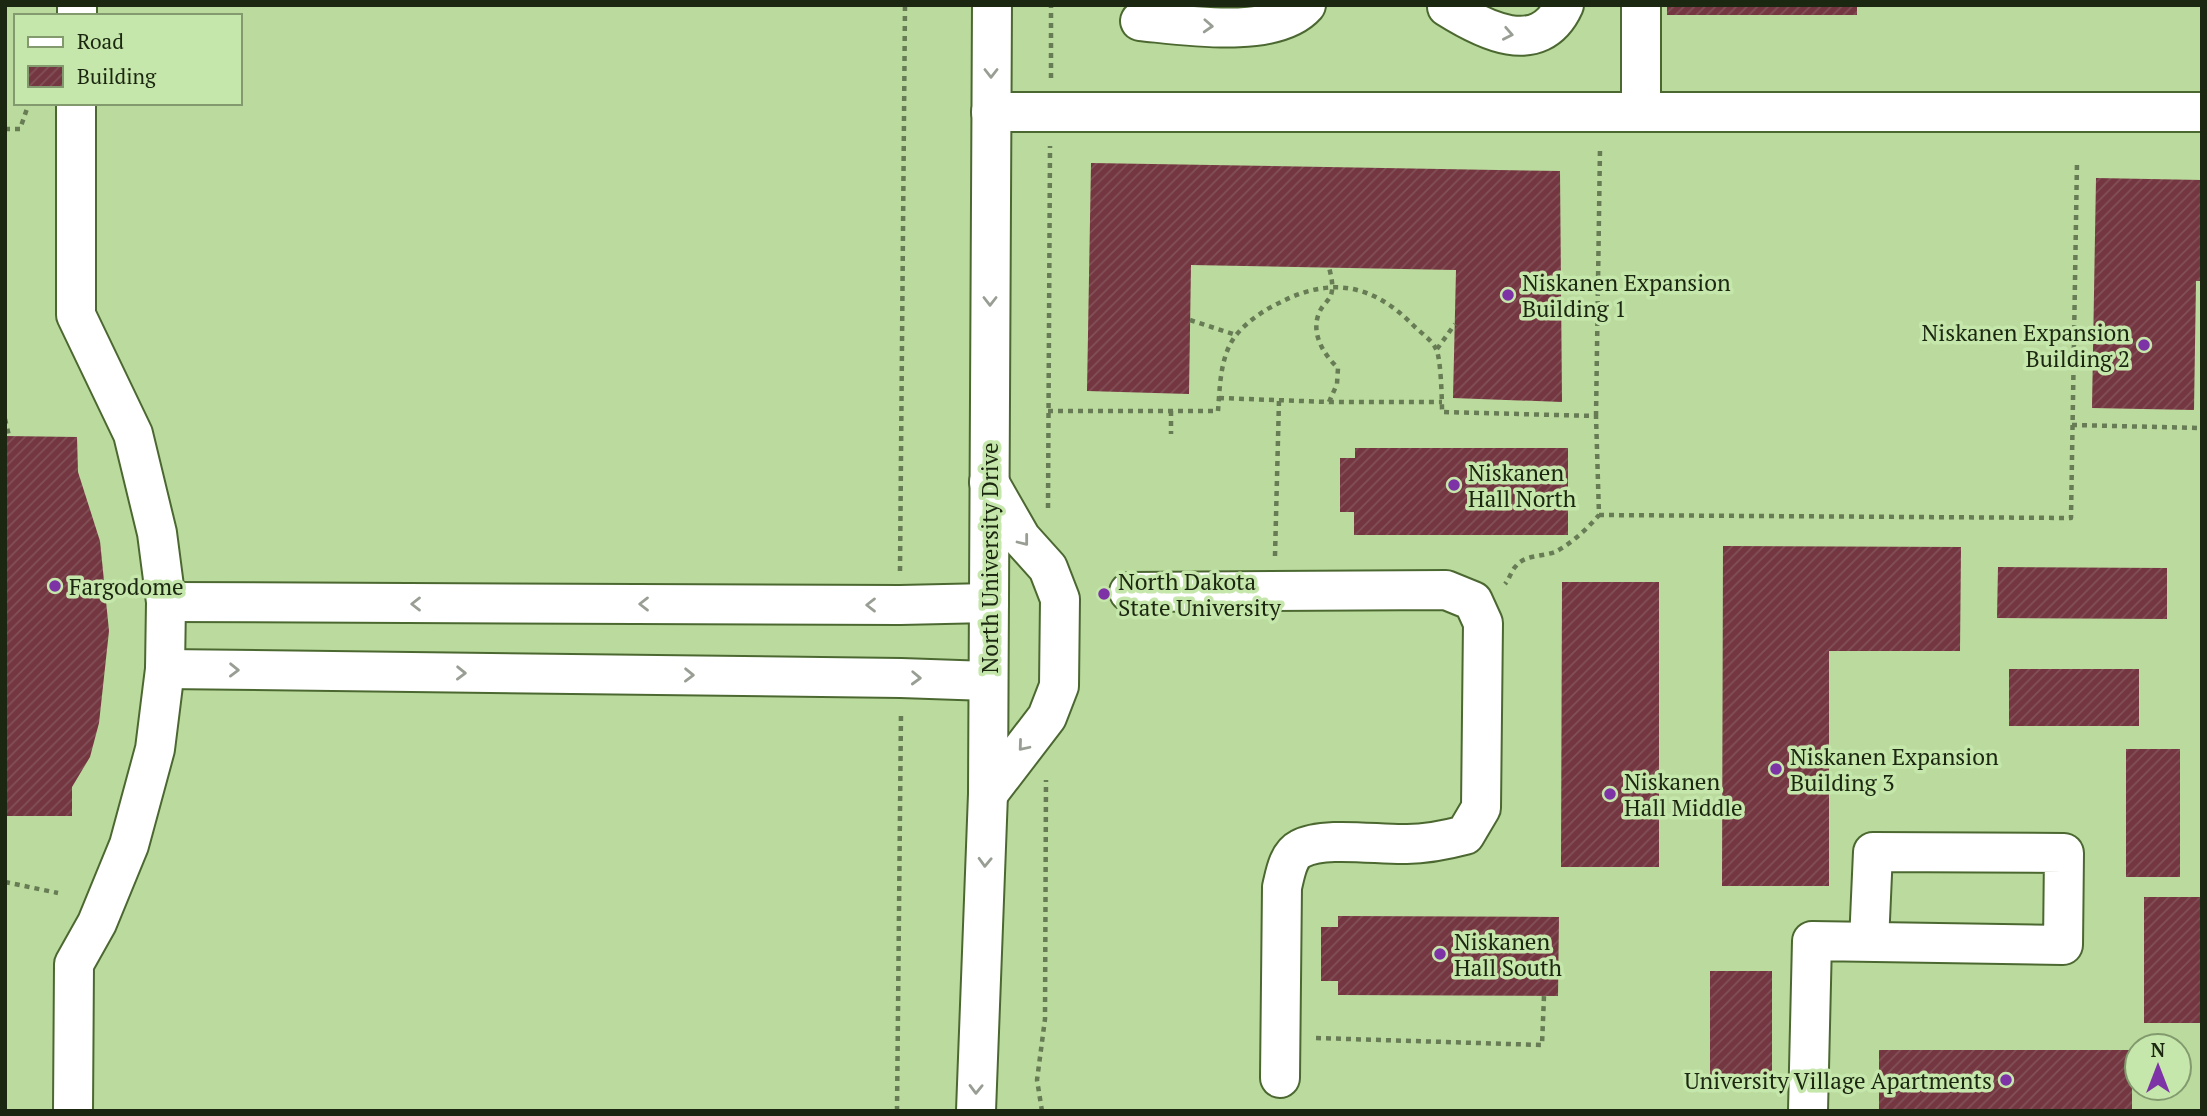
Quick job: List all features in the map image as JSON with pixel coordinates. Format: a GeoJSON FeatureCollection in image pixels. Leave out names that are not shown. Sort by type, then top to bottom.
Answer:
{"type":"FeatureCollection","features":[{"type":"Feature","properties":{"kind":"main road","name":"North University Drive"},"geometry":{"type":"LineString","coordinates":[[976,1111],[988,794],[992,5]]}},
{"type":"Feature","properties":{"kind":"main road"},"geometry":{"type":"LineString","coordinates":[[1140,21],[1213,27],[1274,24],[1299,13],[1306,5]]}},
{"type":"Feature","properties":{"kind":"main road"},"geometry":{"type":"LineString","coordinates":[[1447,7],[1474,24],[1513,37],[1536,33],[1558,19],[1563,5]]}},
{"type":"Feature","properties":{"kind":"main road"},"geometry":{"type":"LineString","coordinates":[[1640,112],[1641,5]]}},
{"type":"Feature","properties":{"kind":"main road"},"geometry":{"type":"LineString","coordinates":[[73,1111],[74,964],[97,923],[129,845],[155,749],[165,669],[166,602],[157,533],[133,434],[76,315],[76,105]]}},
{"type":"Feature","properties":{"kind":"main road"},"geometry":{"type":"LineString","coordinates":[[991,112],[2202,112]]}},
{"type":"Feature","properties":{"kind":"main road"},"geometry":{"type":"LineString","coordinates":[[988,794],[1047,718],[1059,686],[1060,611],[1060,599],[1048,568],[1021,538],[989,482]]}},
{"type":"Feature","properties":{"kind":"main road"},"geometry":{"type":"LineString","coordinates":[[1129,592],[1446,590],[1473,601],[1483,623],[1480,808],[1465,835],[1441,841],[1406,844],[1317,843],[1297,850],[1288,864],[1282,887],[1280,1078]]}},
{"type":"Feature","properties":{"kind":"main road"},"geometry":{"type":"LineString","coordinates":[[166,602],[900,605],[989,603]]}},
{"type":"Feature","properties":{"kind":"main road"},"geometry":{"type":"LineString","coordinates":[[165,669],[988,681]]}},
{"type":"Feature","properties":{"kind":"main road"},"geometry":{"type":"LineString","coordinates":[[1808,1111],[1812,941],[1869,942],[2063,945],[2064,853],[1873,852],[1869,942]]}},
{"type":"Feature","properties":{"kind":"path"},"geometry":{"type":"LineString","coordinates":[[900,605],[905,5]]}},
{"type":"Feature","properties":{"kind":"path"},"geometry":{"type":"LineString","coordinates":[[5,130],[20,130],[28,105]]}},
{"type":"Feature","properties":{"kind":"path"},"geometry":{"type":"LineString","coordinates":[[1500,589],[1511,578],[1516,565],[1525,559],[1555,552],[1587,530],[1599,516],[1595,416],[1600,148]]}},
{"type":"Feature","properties":{"kind":"path"},"geometry":{"type":"LineString","coordinates":[[1599,516],[2071,518],[2077,162]]}},
{"type":"Feature","properties":{"kind":"path"},"geometry":{"type":"LineString","coordinates":[[1329,267],[1332,286],[1330,297],[1315,324],[1320,344],[1338,369],[1337,384],[1329,402]]}},
{"type":"Feature","properties":{"kind":"path"},"geometry":{"type":"LineString","coordinates":[[1048,411],[1218,411],[1223,365],[1236,335],[1263,311],[1315,288],[1332,286],[1358,290],[1401,312],[1437,349],[1442,412],[1595,416]]}},
{"type":"Feature","properties":{"kind":"path"},"geometry":{"type":"LineString","coordinates":[[1190,320],[1236,335]]}},
{"type":"Feature","properties":{"kind":"path"},"geometry":{"type":"LineString","coordinates":[[1437,349],[1455,324]]}},
{"type":"Feature","properties":{"kind":"path"},"geometry":{"type":"LineString","coordinates":[[1219,398],[1442,402]]}},
{"type":"Feature","properties":{"kind":"path"},"geometry":{"type":"LineString","coordinates":[[1275,568],[1279,400]]}},
{"type":"Feature","properties":{"kind":"path"},"geometry":{"type":"LineString","coordinates":[[1171,411],[1171,434]]}},
{"type":"Feature","properties":{"kind":"path"},"geometry":{"type":"LineString","coordinates":[[5,419],[9,436]]}},
{"type":"Feature","properties":{"kind":"path"},"geometry":{"type":"LineString","coordinates":[[2072,425],[2202,428]]}},
{"type":"Feature","properties":{"kind":"path"},"geometry":{"type":"LineString","coordinates":[[897,1111],[901,678]]}},
{"type":"Feature","properties":{"kind":"path"},"geometry":{"type":"LineString","coordinates":[[5,882],[58,892]]}},
{"type":"Feature","properties":{"kind":"path"},"geometry":{"type":"LineString","coordinates":[[1281,1037],[1542,1045],[1544,996]]}},
{"type":"Feature","properties":{"kind":"building"},"geometry":{"type":"Polygon","coordinates":[[[1667,5],[1857,5],[1857,15],[1667,15],[1667,5]]]}},
{"type":"Feature","properties":{"kind":"building","name":"Niskanen Expansion Building 1"},"geometry":{"type":"Polygon","coordinates":[[[1091,163],[1560,171],[1562,402],[1453,398],[1456,270],[1191,265],[1189,394],[1087,391],[1091,163]]]}},
{"type":"Feature","properties":{"kind":"building","name":"Niskanen Expansion Building 2"},"geometry":{"type":"Polygon","coordinates":[[[2096,178],[2202,180],[2202,281],[2196,281],[2194,410],[2092,408],[2096,178]]]}},
{"type":"Feature","properties":{"kind":"building","name":"Fargodome"},"geometry":{"type":"Polygon","coordinates":[[[5,436],[77,437],[78,472],[100,541],[109,631],[99,723],[90,757],[72,787],[72,816],[5,816],[5,436]]]}},
{"type":"Feature","properties":{"kind":"building","name":"Niskanen Hall North"},"geometry":{"type":"Polygon","coordinates":[[[1355,448],[1568,448],[1568,535],[1354,535],[1354,512],[1340,512],[1340,458],[1355,458],[1355,448]]]}},
{"type":"Feature","properties":{"kind":"building","name":"Niskanen Expansion Building 3"},"geometry":{"type":"Polygon","coordinates":[[[1723,546],[1961,547],[1960,651],[1829,651],[1829,886],[1722,886],[1723,546]]]}},
{"type":"Feature","properties":{"kind":"building"},"geometry":{"type":"Polygon","coordinates":[[[1998,567],[2167,568],[2167,619],[1997,618],[1998,567]]]}},
{"type":"Feature","properties":{"kind":"building","name":"Niskanen Hall Middle"},"geometry":{"type":"Polygon","coordinates":[[[1562,582],[1659,582],[1659,867],[1561,867],[1562,582]]]}},
{"type":"Feature","properties":{"kind":"building"},"geometry":{"type":"Polygon","coordinates":[[[2009,669],[2139,669],[2139,726],[2009,726],[2009,669]]]}},
{"type":"Feature","properties":{"kind":"building"},"geometry":{"type":"Polygon","coordinates":[[[2126,749],[2180,749],[2180,877],[2126,877],[2126,749]]]}},
{"type":"Feature","properties":{"kind":"building"},"geometry":{"type":"Polygon","coordinates":[[[2144,897],[2202,897],[2202,1023],[2144,1023],[2144,897]]]}},
{"type":"Feature","properties":{"kind":"building","name":"Niskanen Hall South"},"geometry":{"type":"Polygon","coordinates":[[[1338,916],[1559,917],[1558,996],[1338,995],[1338,981],[1321,981],[1321,927],[1338,927],[1338,916]]]}},
{"type":"Feature","properties":{"kind":"building","name":"University Village Apartments"},"geometry":{"type":"Polygon","coordinates":[[[1710,971],[1772,971],[1772,1079],[1710,1079],[1710,971]]]}},
{"type":"Feature","properties":{"kind":"building","name":"University Village Apartments"},"geometry":{"type":"Polygon","coordinates":[[[1879,1050],[2123,1050],[2123,1102],[2132,1102],[2132,1111],[1879,1111],[1879,1050]]]}},
{"type":"Feature","properties":{"kind":"place","name":"Niskanen Expansion Building 1"},"geometry":{"type":"Point","coordinates":[1508,295]}},
{"type":"Feature","properties":{"kind":"place","name":"Niskanen Expansion Building 2"},"geometry":{"type":"Point","coordinates":[2144,345]}},
{"type":"Feature","properties":{"kind":"place","name":"Niskanen Hall North"},"geometry":{"type":"Point","coordinates":[1454,485]}},
{"type":"Feature","properties":{"kind":"place","name":"Fargodome"},"geometry":{"type":"Point","coordinates":[55,586]}},
{"type":"Feature","properties":{"kind":"place","name":"North Dakota State University"},"geometry":{"type":"Point","coordinates":[1104,594]}},
{"type":"Feature","properties":{"kind":"place","name":"Niskanen Expansion Building 3"},"geometry":{"type":"Point","coordinates":[1776,769]}},
{"type":"Feature","properties":{"kind":"place","name":"Niskanen Hall Middle"},"geometry":{"type":"Point","coordinates":[1610,794]}},
{"type":"Feature","properties":{"kind":"place","name":"Niskanen Hall South"},"geometry":{"type":"Point","coordinates":[1440,954]}},
{"type":"Feature","properties":{"kind":"place","name":"University Village Apartments"},"geometry":{"type":"Point","coordinates":[2006,1080]}}]}
